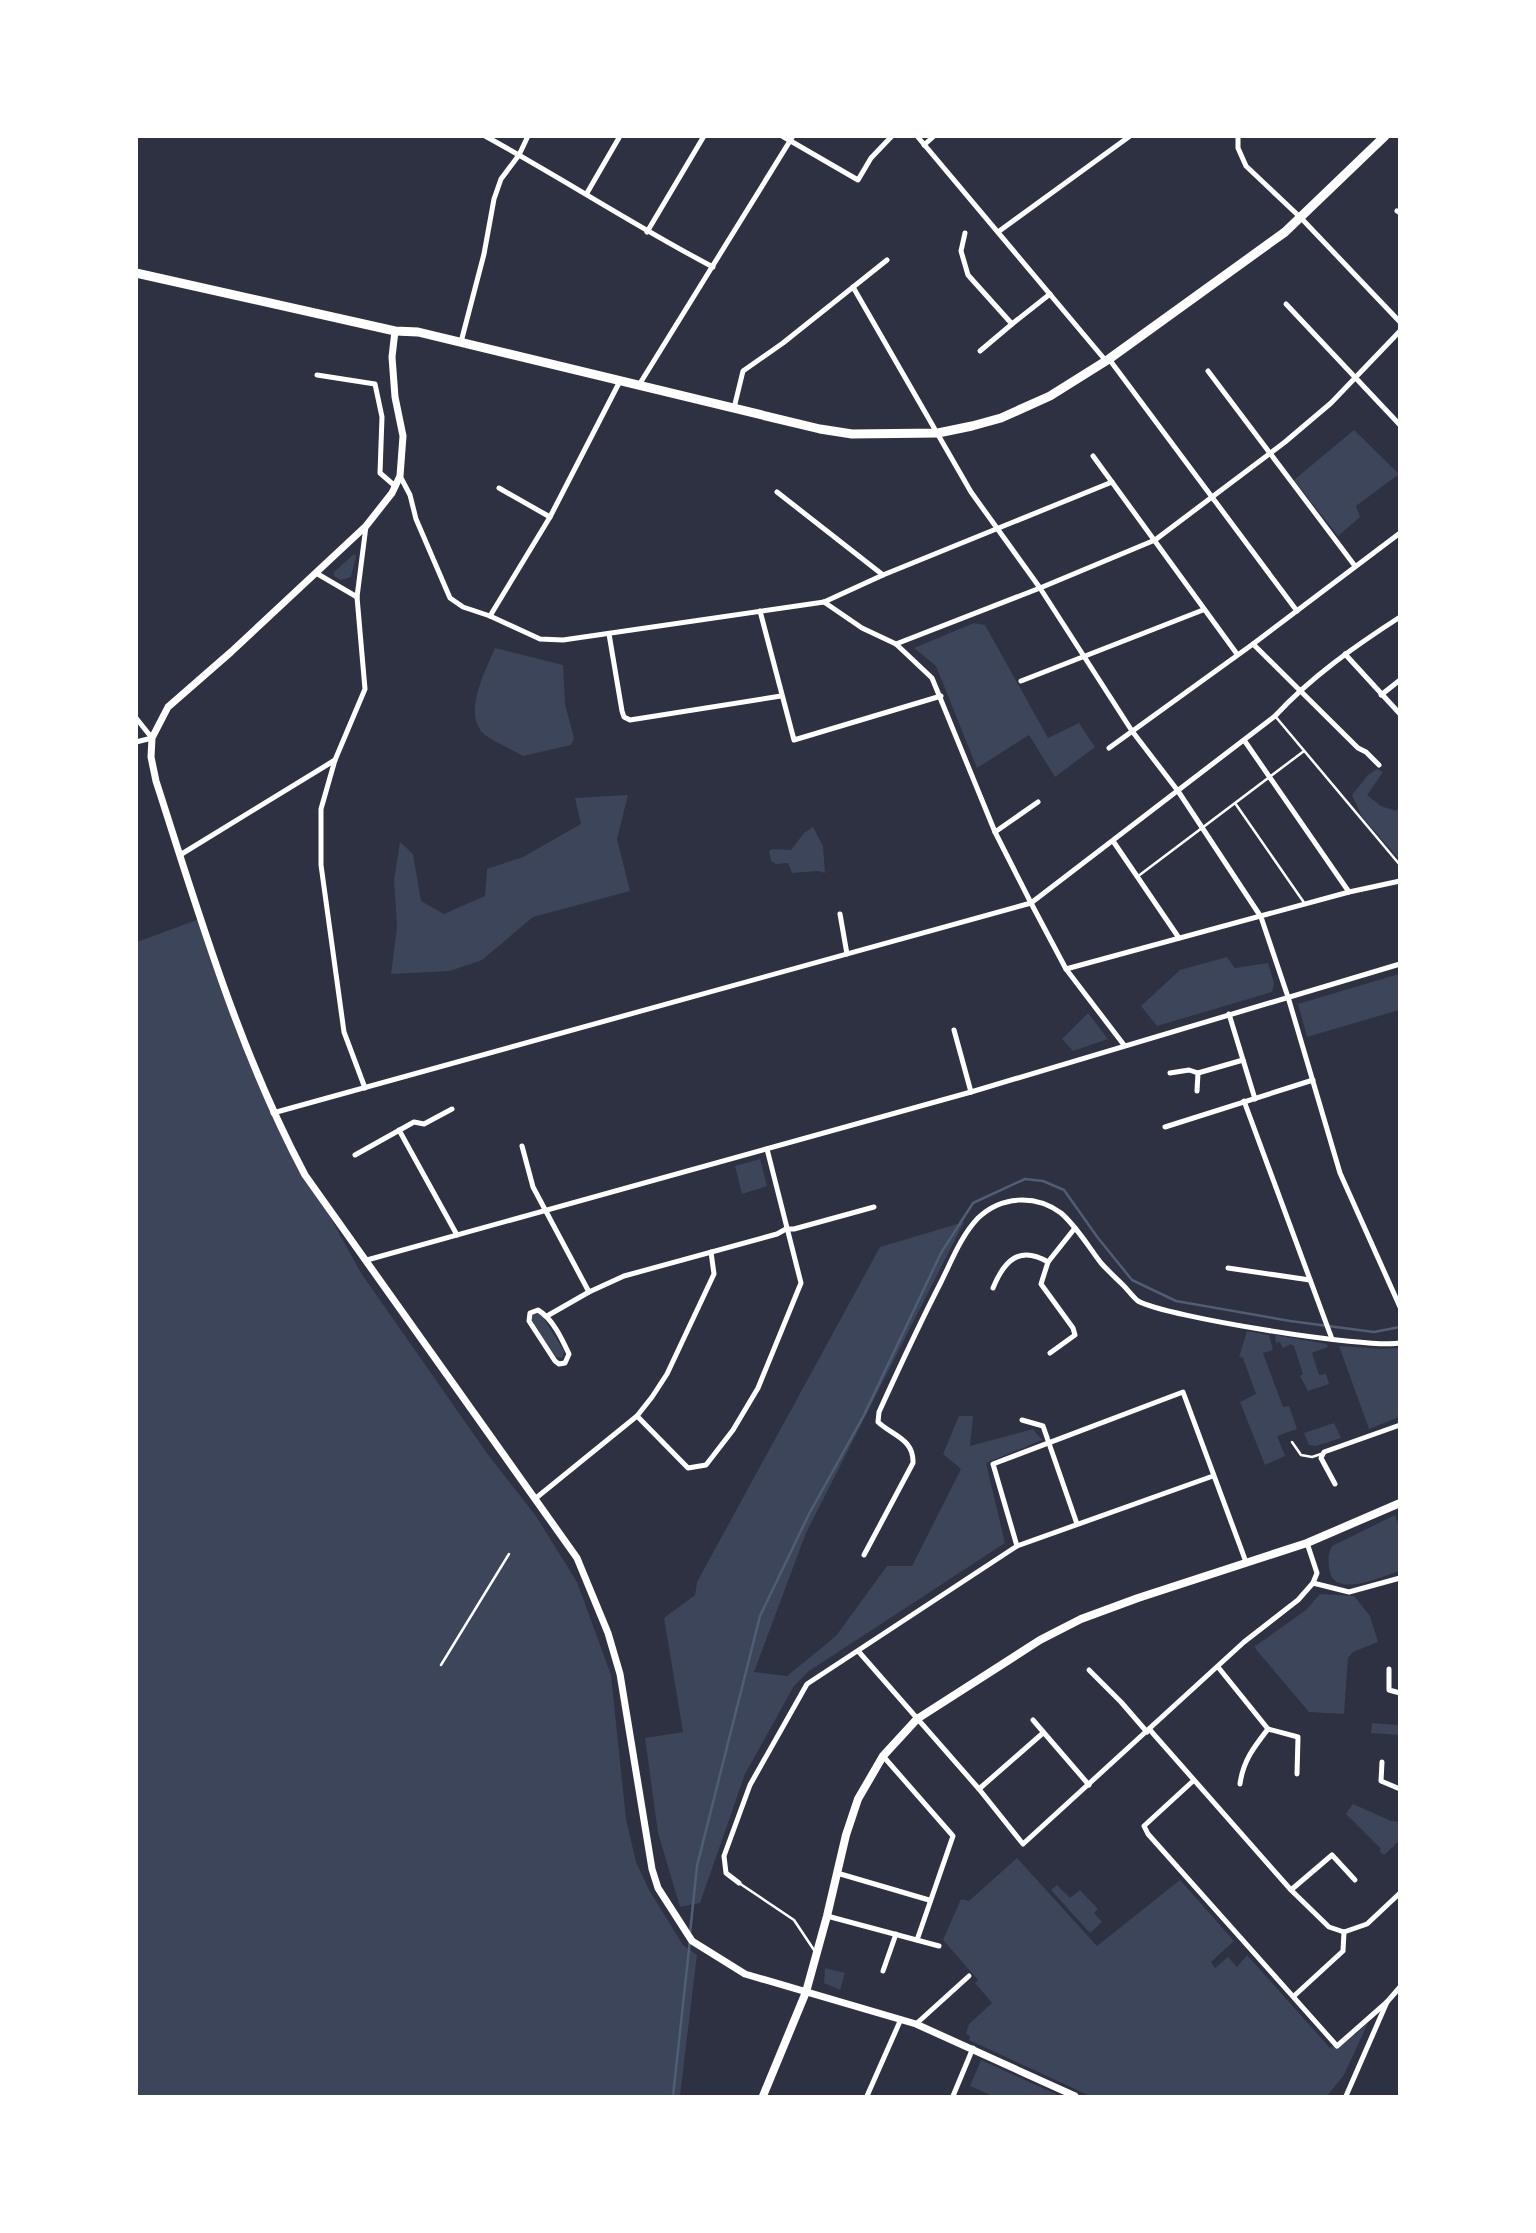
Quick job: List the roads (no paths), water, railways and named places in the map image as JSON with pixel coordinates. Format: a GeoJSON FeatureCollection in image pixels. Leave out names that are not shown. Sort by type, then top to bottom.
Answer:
{"type":"FeatureCollection","features":[{"type":"Feature","properties":{"kind":"highway"},"geometry":{"type":"LineString","coordinates":[[136,273],[396,331],[418,332],[820,429],[852,434],[938,432],[972,426],[1026,408],[1107,360],[1301,218],[1385,136]]}},
{"type":"Feature","properties":{"kind":"main road"},"geometry":{"type":"LineString","coordinates":[[396,331],[392,356],[394,397],[402,436],[400,476],[395,486],[366,526],[168,707],[152,738],[151,757],[156,781],[233,1013],[273,1113],[305,1175],[577,1558],[608,1633],[620,1675],[652,1869],[658,1888],[692,1941],[745,1974],[916,2024],[1075,2096]]}},
{"type":"Feature","properties":{"kind":"main road"},"geometry":{"type":"LineString","coordinates":[[763,2096],[806,1992],[846,1835],[858,1799],[883,1756],[917,1719],[1040,1640],[1082,1619],[1307,1543],[1399,1503]]}},
{"type":"Feature","properties":{"kind":"street"},"geometry":{"type":"LineString","coordinates":[[485,136],[587,193],[647,232],[713,267]]}},
{"type":"Feature","properties":{"kind":"street"},"geometry":{"type":"LineString","coordinates":[[461,342],[484,254],[494,198],[502,179],[519,155],[528,136]]}},
{"type":"Feature","properties":{"kind":"street"},"geometry":{"type":"LineString","coordinates":[[587,193],[620,136]]}},
{"type":"Feature","properties":{"kind":"street"},"geometry":{"type":"LineString","coordinates":[[647,232],[704,136]]}},
{"type":"Feature","properties":{"kind":"street"},"geometry":{"type":"LineString","coordinates":[[782,136],[792,139],[858,180],[871,158],[892,136]]}},
{"type":"Feature","properties":{"kind":"street"},"geometry":{"type":"LineString","coordinates":[[917,136],[1107,360],[1297,611]]}},
{"type":"Feature","properties":{"kind":"street"},"geometry":{"type":"LineString","coordinates":[[924,145],[934,136]]}},
{"type":"Feature","properties":{"kind":"street"},"geometry":{"type":"LineString","coordinates":[[998,232],[1130,136]]}},
{"type":"Feature","properties":{"kind":"street"},"geometry":{"type":"LineString","coordinates":[[1238,136],[1238,148],[1246,166],[1301,218],[1399,323]]}},
{"type":"Feature","properties":{"kind":"street"},"geometry":{"type":"LineString","coordinates":[[639,385],[792,139]]}},
{"type":"Feature","properties":{"kind":"street"},"geometry":{"type":"LineString","coordinates":[[965,233],[961,251],[968,275],[1012,324]]}},
{"type":"Feature","properties":{"kind":"street"},"geometry":{"type":"LineString","coordinates":[[734,408],[743,371],[783,343],[887,260]]}},
{"type":"Feature","properties":{"kind":"street"},"geometry":{"type":"LineString","coordinates":[[853,287],[971,492],[1040,588],[1132,731],[1178,791],[1261,916],[1340,1173],[1399,1307]]}},
{"type":"Feature","properties":{"kind":"street"},"geometry":{"type":"LineString","coordinates":[[980,351],[1050,294]]}},
{"type":"Feature","properties":{"kind":"street"},"geometry":{"type":"LineString","coordinates":[[1286,304],[1399,425]]}},
{"type":"Feature","properties":{"kind":"street"},"geometry":{"type":"LineString","coordinates":[[896,644],[1155,540],[1271,454],[1331,403],[1399,331]]}},
{"type":"Feature","properties":{"kind":"street"},"geometry":{"type":"LineString","coordinates":[[1208,371],[1355,566]]}},
{"type":"Feature","properties":{"kind":"street"},"geometry":{"type":"LineString","coordinates":[[317,375],[375,384],[382,417],[380,473],[395,486]]}},
{"type":"Feature","properties":{"kind":"street"},"geometry":{"type":"LineString","coordinates":[[487,615],[550,517],[621,380]]}},
{"type":"Feature","properties":{"kind":"street"},"geometry":{"type":"LineString","coordinates":[[1093,456],[1237,654]]}},
{"type":"Feature","properties":{"kind":"street"},"geometry":{"type":"LineString","coordinates":[[400,476],[450,598],[463,607],[540,639],[563,640],[824,602],[883,575],[1112,482]]}},
{"type":"Feature","properties":{"kind":"street"},"geometry":{"type":"LineString","coordinates":[[499,488],[550,517]]}},
{"type":"Feature","properties":{"kind":"street"},"geometry":{"type":"LineString","coordinates":[[777,492],[883,575]]}},
{"type":"Feature","properties":{"kind":"street"},"geometry":{"type":"LineString","coordinates":[[365,1088],[344,1032],[321,865],[321,809],[335,760],[365,690],[357,597],[366,526]]}},
{"type":"Feature","properties":{"kind":"street"},"geometry":{"type":"LineString","coordinates":[[1109,748],[1399,533]]}},
{"type":"Feature","properties":{"kind":"street"},"geometry":{"type":"LineString","coordinates":[[316,573],[357,597]]}},
{"type":"Feature","properties":{"kind":"street"},"geometry":{"type":"LineString","coordinates":[[824,602],[862,628],[896,644],[932,678],[995,832],[1031,903],[1066,969],[1124,1045]]}},
{"type":"Feature","properties":{"kind":"street"},"geometry":{"type":"LineString","coordinates":[[1021,681],[1203,610]]}},
{"type":"Feature","properties":{"kind":"street"},"geometry":{"type":"LineString","coordinates":[[760,611],[793,740],[941,696]]}},
{"type":"Feature","properties":{"kind":"street"},"geometry":{"type":"LineString","coordinates":[[273,1113],[1031,903],[1275,716],[1299,690],[1345,654],[1399,617]]}},
{"type":"Feature","properties":{"kind":"street"},"geometry":{"type":"LineString","coordinates":[[610,634],[621,711],[624,717],[630,720],[781,696]]}},
{"type":"Feature","properties":{"kind":"street"},"geometry":{"type":"LineString","coordinates":[[1253,643],[1358,748],[1379,765]]}},
{"type":"Feature","properties":{"kind":"street"},"geometry":{"type":"LineString","coordinates":[[1345,654],[1399,714]]}},
{"type":"Feature","properties":{"kind":"street"},"geometry":{"type":"LineString","coordinates":[[1381,695],[1399,680]]}},
{"type":"Feature","properties":{"kind":"street"},"geometry":{"type":"LineString","coordinates":[[136,718],[152,738],[136,742]]}},
{"type":"Feature","properties":{"kind":"street"},"geometry":{"type":"LineString","coordinates":[[1244,740],[1349,892]]}},
{"type":"Feature","properties":{"kind":"street"},"geometry":{"type":"LineString","coordinates":[[180,855],[335,760]]}},
{"type":"Feature","properties":{"kind":"street"},"geometry":{"type":"LineString","coordinates":[[995,832],[1038,802]]}},
{"type":"Feature","properties":{"kind":"street"},"geometry":{"type":"LineString","coordinates":[[1113,841],[1179,938]]}},
{"type":"Feature","properties":{"kind":"street"},"geometry":{"type":"LineString","coordinates":[[1066,969],[1349,892],[1399,881]]}},
{"type":"Feature","properties":{"kind":"street"},"geometry":{"type":"LineString","coordinates":[[840,914],[847,954]]}},
{"type":"Feature","properties":{"kind":"street"},"geometry":{"type":"LineString","coordinates":[[367,1260],[971,1093],[1399,964]]}},
{"type":"Feature","properties":{"kind":"street"},"geometry":{"type":"LineString","coordinates":[[1229,1014],[1255,1099]]}},
{"type":"Feature","properties":{"kind":"street"},"geometry":{"type":"LineString","coordinates":[[954,1030],[971,1093]]}},
{"type":"Feature","properties":{"kind":"street"},"geometry":{"type":"LineString","coordinates":[[1170,1073],[1189,1070],[1198,1073],[1243,1060]]}},
{"type":"Feature","properties":{"kind":"street"},"geometry":{"type":"LineString","coordinates":[[1198,1073],[1198,1091]]}},
{"type":"Feature","properties":{"kind":"street"},"geometry":{"type":"LineString","coordinates":[[1165,1127],[1313,1080]]}},
{"type":"Feature","properties":{"kind":"street"},"geometry":{"type":"LineString","coordinates":[[1244,1101],[1332,1339]]}},
{"type":"Feature","properties":{"kind":"street"},"geometry":{"type":"LineString","coordinates":[[355,1155],[414,1122],[424,1124],[452,1109]]}},
{"type":"Feature","properties":{"kind":"street"},"geometry":{"type":"LineString","coordinates":[[399,1130],[457,1235]]}},
{"type":"Feature","properties":{"kind":"street"},"geometry":{"type":"LineString","coordinates":[[522,1146],[533,1187],[589,1292]]}},
{"type":"Feature","properties":{"kind":"street"},"geometry":{"type":"LineString","coordinates":[[637,1416],[688,1468],[706,1465],[733,1430],[758,1388],[797,1295],[801,1276],[786,1229],[767,1149]]}},
{"type":"Feature","properties":{"kind":"street"},"geometry":{"type":"LineString","coordinates":[[864,1555],[913,1463],[914,1453],[906,1441],[888,1432],[878,1422],[879,1412],[965,1233],[980,1216],[1001,1203],[1021,1199],[1040,1203],[1059,1212],[1075,1228],[1102,1264],[1138,1301],[1187,1316],[1332,1339],[1390,1345],[1399,1343]]}},
{"type":"Feature","properties":{"kind":"street"},"geometry":{"type":"LineString","coordinates":[[547,1316],[624,1276],[873,1207]]}},
{"type":"Feature","properties":{"kind":"street"},"geometry":{"type":"LineString","coordinates":[[1075,1228],[1048,1262],[1041,1284],[1082,1342]]}},
{"type":"Feature","properties":{"kind":"street"},"geometry":{"type":"LineString","coordinates":[[536,1498],[637,1416],[667,1374],[713,1274],[711,1252]]}},
{"type":"Feature","properties":{"kind":"street"},"geometry":{"type":"LineString","coordinates":[[993,1287],[999,1273],[1015,1256],[1037,1255],[1048,1262]]}},
{"type":"Feature","properties":{"kind":"street"},"geometry":{"type":"LineString","coordinates":[[1228,1268],[1311,1280]]}},
{"type":"Feature","properties":{"kind":"street"},"geometry":{"type":"LineString","coordinates":[[538,1310],[547,1316],[569,1354],[562,1364],[555,1361],[527,1318],[532,1311],[538,1310]]}},
{"type":"Feature","properties":{"kind":"street"},"geometry":{"type":"LineString","coordinates":[[1050,1353],[1075,1335]]}},
{"type":"Feature","properties":{"kind":"street"},"geometry":{"type":"LineString","coordinates":[[1017,1546],[993,1464],[1183,1392],[1246,1562]]}},
{"type":"Feature","properties":{"kind":"street"},"geometry":{"type":"LineString","coordinates":[[1022,1420],[1043,1426],[1077,1524]]}},
{"type":"Feature","properties":{"kind":"street"},"geometry":{"type":"LineString","coordinates":[[1335,1484],[1321,1454],[1399,1425]]}},
{"type":"Feature","properties":{"kind":"street"},"geometry":{"type":"LineString","coordinates":[[739,1884],[726,1873],[724,1856],[750,1785],[807,1684],[1017,1546],[1213,1476]]}},
{"type":"Feature","properties":{"kind":"street"},"geometry":{"type":"LineString","coordinates":[[859,1652],[979,1789],[1023,1844],[1244,1642],[1298,1600],[1314,1583],[1317,1573],[1307,1543]]}},
{"type":"Feature","properties":{"kind":"street"},"geometry":{"type":"LineString","coordinates":[[1314,1583],[1349,1592],[1399,1578]]}},
{"type":"Feature","properties":{"kind":"street"},"geometry":{"type":"LineString","coordinates":[[1217,1667],[1268,1729],[1298,1737],[1297,1773]]}},
{"type":"Feature","properties":{"kind":"street"},"geometry":{"type":"LineString","coordinates":[[1389,1669],[1389,1690],[1399,1693]]}},
{"type":"Feature","properties":{"kind":"street"},"geometry":{"type":"LineString","coordinates":[[1089,1670],[1148,1731],[1291,1890],[1329,1927],[1344,1932],[1367,1924],[1399,1893]]}},
{"type":"Feature","properties":{"kind":"street"},"geometry":{"type":"LineString","coordinates":[[1033,1720],[1089,1785]]}},
{"type":"Feature","properties":{"kind":"street"},"geometry":{"type":"LineString","coordinates":[[1240,1784],[1249,1752],[1268,1729]]}},
{"type":"Feature","properties":{"kind":"street"},"geometry":{"type":"LineString","coordinates":[[979,1789],[1043,1733]]}},
{"type":"Feature","properties":{"kind":"street"},"geometry":{"type":"LineString","coordinates":[[883,1756],[953,1836],[917,1940]]}},
{"type":"Feature","properties":{"kind":"street"},"geometry":{"type":"LineString","coordinates":[[1382,1762],[1381,1781],[1399,1789]]}},
{"type":"Feature","properties":{"kind":"street"},"geometry":{"type":"LineString","coordinates":[[1193,1781],[1144,1826],[1148,1834],[1337,2046],[1387,2002],[1399,1987]]}},
{"type":"Feature","properties":{"kind":"street"},"geometry":{"type":"LineString","coordinates":[[1291,1890],[1332,1855],[1355,1880]]}},
{"type":"Feature","properties":{"kind":"street"},"geometry":{"type":"LineString","coordinates":[[837,1873],[929,1900]]}},
{"type":"Feature","properties":{"kind":"street"},"geometry":{"type":"LineString","coordinates":[[827,1916],[940,1946]]}},
{"type":"Feature","properties":{"kind":"street"},"geometry":{"type":"LineString","coordinates":[[1293,1996],[1343,1951],[1344,1932]]}},
{"type":"Feature","properties":{"kind":"street"},"geometry":{"type":"LineString","coordinates":[[883,1971],[896,1934]]}},
{"type":"Feature","properties":{"kind":"street"},"geometry":{"type":"LineString","coordinates":[[916,2024],[969,1976]]}},
{"type":"Feature","properties":{"kind":"street"},"geometry":{"type":"LineString","coordinates":[[1346,2096],[1387,2002]]}},
{"type":"Feature","properties":{"kind":"street"},"geometry":{"type":"LineString","coordinates":[[867,2096],[901,2020]]}},
{"type":"Feature","properties":{"kind":"street"},"geometry":{"type":"LineString","coordinates":[[953,2096],[973,2049]]}},
{"type":"Feature","properties":{"kind":"lane"},"geometry":{"type":"LineString","coordinates":[[1275,716],[1399,865]]}},
{"type":"Feature","properties":{"kind":"lane"},"geometry":{"type":"LineString","coordinates":[[1137,877],[1304,751]]}},
{"type":"Feature","properties":{"kind":"lane"},"geometry":{"type":"LineString","coordinates":[[1235,803],[1305,904]]}},
{"type":"Feature","properties":{"kind":"lane"},"geometry":{"type":"LineString","coordinates":[[1292,1442],[1301,1455],[1312,1457],[1321,1454]]}},
{"type":"Feature","properties":{"kind":"lane"},"geometry":{"type":"LineString","coordinates":[[441,1665],[509,1554]]}},
{"type":"Feature","properties":{"kind":"lane"},"geometry":{"type":"LineString","coordinates":[[739,1884],[794,1920],[816,1953]]}},
{"type":"Feature","properties":{"kind":"waterway"},"geometry":{"type":"LineString","coordinates":[[690,1933],[697,1866],[760,1616],[809,1514],[864,1415],[941,1253],[973,1203],[1025,1179],[1043,1181],[1064,1190],[1132,1280],[1176,1301],[1290,1321],[1374,1332],[1400,1327]]}},
{"type":"Feature","properties":{"kind":"waterway"},"geometry":{"type":"LineString","coordinates":[[673,2096],[690,1940]]}}]}
